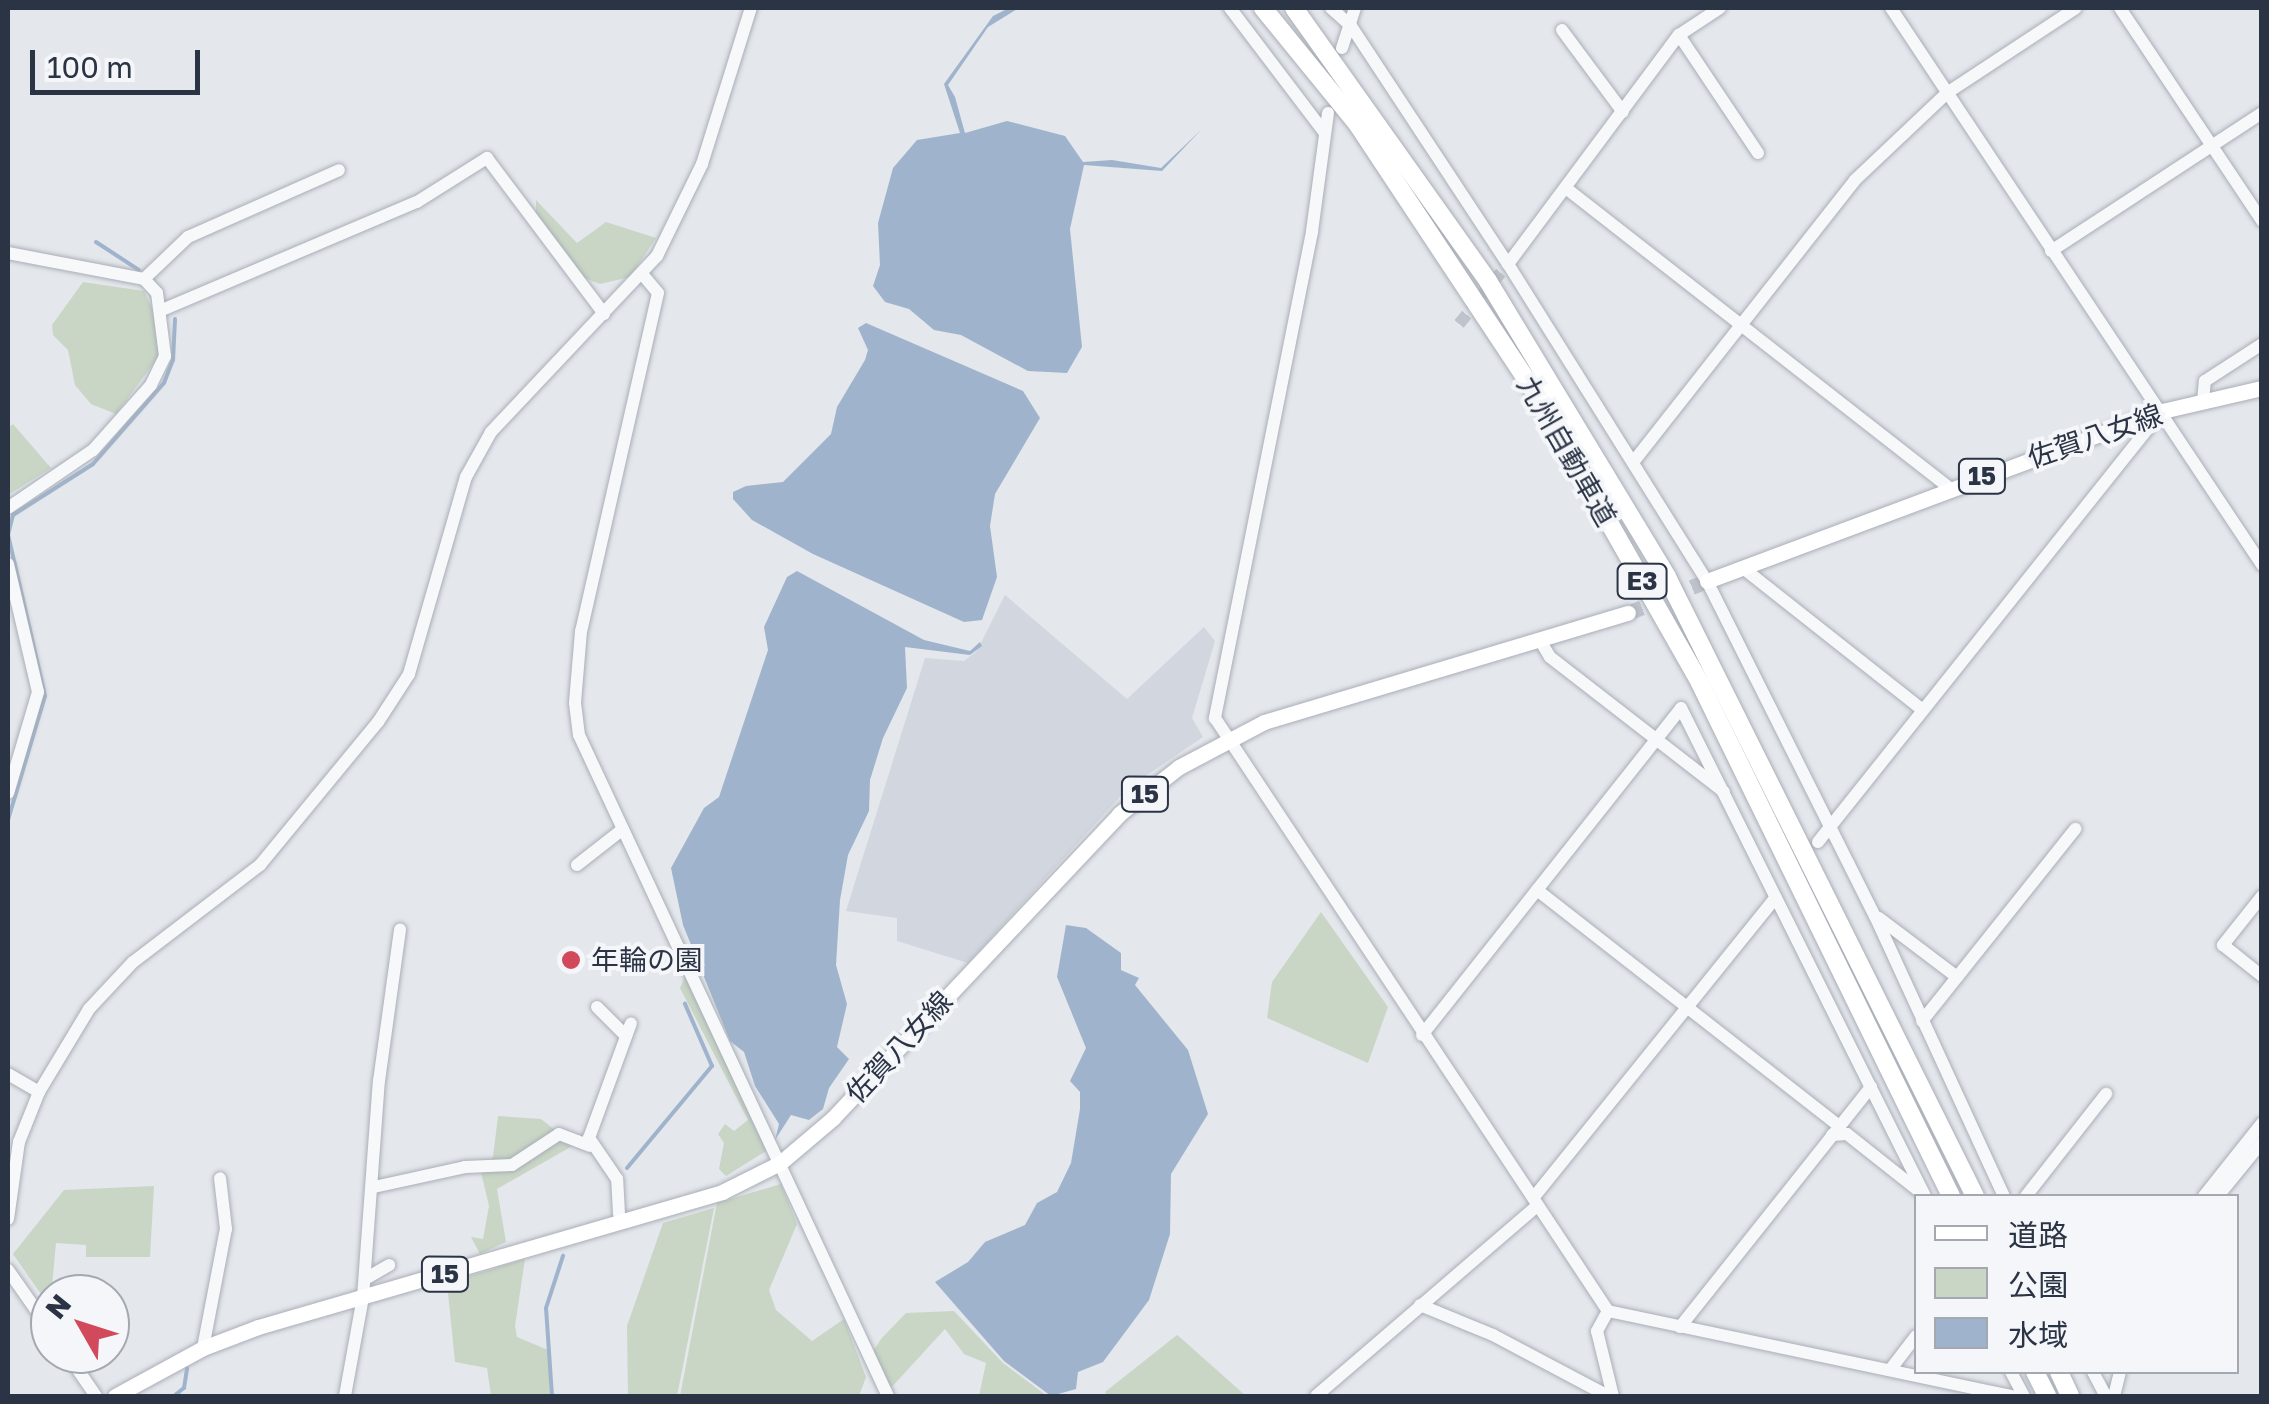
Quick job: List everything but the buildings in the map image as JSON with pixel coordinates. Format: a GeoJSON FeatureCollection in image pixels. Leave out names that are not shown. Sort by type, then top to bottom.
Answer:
{"type":"FeatureCollection","features":[{"type":"Feature","properties":{"kind":"highway","name":"九州自動車道"},"geometry":{"type":"LineString","coordinates":[[1264,8],[1358,125],[1536,394],[1700,683],[1950,1194]]}},
{"type":"Feature","properties":{"kind":"highway","name":"九州自動車道"},"geometry":{"type":"LineString","coordinates":[[1294,8],[1488,281],[1666,578],[1974,1194]]}},
{"type":"Feature","properties":{"kind":"main road","name":"佐賀八女線"},"geometry":{"type":"LineString","coordinates":[[1707,581],[2162,411],[2262,388]]}},
{"type":"Feature","properties":{"kind":"main road","name":"佐賀八女線"},"geometry":{"type":"LineString","coordinates":[[115,1396],[202,1348],[722,1192],[780,1163],[833,1118],[1119,814],[1179,767],[1228,740],[1310,707],[1541,642],[1628,613]]}},
{"type":"Feature","properties":{"kind":"street"},"geometry":{"type":"LineString","coordinates":[[8,1219],[19,1142],[40,1092],[108,983],[260,865],[378,722],[422,640],[466,477],[491,432],[642,275],[677,222],[702,164],[750,8]]}},
{"type":"Feature","properties":{"kind":"street"},"geometry":{"type":"LineString","coordinates":[[1230,8],[1325,132]]}},
{"type":"Feature","properties":{"kind":"street"},"geometry":{"type":"LineString","coordinates":[[1332,8],[1351,26],[1508,264],[1707,581],[1875,916],[2003,1194]]}},
{"type":"Feature","properties":{"kind":"street"},"geometry":{"type":"LineString","coordinates":[[1342,48],[1355,8]]}},
{"type":"Feature","properties":{"kind":"street"},"geometry":{"type":"LineString","coordinates":[[1508,264],[1679,35],[1720,8]]}},
{"type":"Feature","properties":{"kind":"street"},"geometry":{"type":"LineString","coordinates":[[1891,8],[2262,565]]}},
{"type":"Feature","properties":{"kind":"street"},"geometry":{"type":"LineString","coordinates":[[1634,461],[1855,180],[1947,93],[2076,8]]}},
{"type":"Feature","properties":{"kind":"street"},"geometry":{"type":"LineString","coordinates":[[2120,8],[2262,221]]}},
{"type":"Feature","properties":{"kind":"street"},"geometry":{"type":"LineString","coordinates":[[1562,30],[1622,112]]}},
{"type":"Feature","properties":{"kind":"street"},"geometry":{"type":"LineString","coordinates":[[1679,35],[1758,153]]}},
{"type":"Feature","properties":{"kind":"street"},"geometry":{"type":"LineString","coordinates":[[1328,112],[1312,232],[1216,718],[1397,1008],[1422,1035],[1608,1311],[2013,1396]]}},
{"type":"Feature","properties":{"kind":"street"},"geometry":{"type":"LineString","coordinates":[[2052,250],[2262,113]]}},
{"type":"Feature","properties":{"kind":"street"},"geometry":{"type":"LineString","coordinates":[[162,310],[417,202],[487,158],[604,314]]}},
{"type":"Feature","properties":{"kind":"street"},"geometry":{"type":"LineString","coordinates":[[144,279],[188,236],[340,170]]}},
{"type":"Feature","properties":{"kind":"street"},"geometry":{"type":"LineString","coordinates":[[1567,189],[1950,488]]}},
{"type":"Feature","properties":{"kind":"street"},"geometry":{"type":"LineString","coordinates":[[8,253],[144,279],[162,310],[166,356],[150,385],[93,450],[8,508]]}},
{"type":"Feature","properties":{"kind":"street"},"geometry":{"type":"LineString","coordinates":[[642,275],[658,294],[581,631],[574,702],[579,735],[888,1396]]}},
{"type":"Feature","properties":{"kind":"street"},"geometry":{"type":"LineString","coordinates":[[2202,402],[2205,382],[2262,344]]}},
{"type":"Feature","properties":{"kind":"street"},"geometry":{"type":"LineString","coordinates":[[1818,842],[2162,411]]}},
{"type":"Feature","properties":{"kind":"street"},"geometry":{"type":"LineString","coordinates":[[8,564],[38,692],[8,793]]}},
{"type":"Feature","properties":{"kind":"street"},"geometry":{"type":"LineString","coordinates":[[1743,568],[1922,710]]}},
{"type":"Feature","properties":{"kind":"street"},"geometry":{"type":"LineString","coordinates":[[1541,642],[1550,656],[1730,797]]}},
{"type":"Feature","properties":{"kind":"street"},"geometry":{"type":"LineString","coordinates":[[1422,1035],[1681,708],[1730,797],[1924,1194]]}},
{"type":"Feature","properties":{"kind":"street"},"geometry":{"type":"LineString","coordinates":[[1922,1022],[2075,829]]}},
{"type":"Feature","properties":{"kind":"street"},"geometry":{"type":"LineString","coordinates":[[577,865],[623,830]]}},
{"type":"Feature","properties":{"kind":"street"},"geometry":{"type":"LineString","coordinates":[[1316,1396],[1535,1202],[1784,881]]}},
{"type":"Feature","properties":{"kind":"street"},"geometry":{"type":"LineString","coordinates":[[1537,890],[1835,1130],[1846,1134],[1922,1194]]}},
{"type":"Feature","properties":{"kind":"street"},"geometry":{"type":"LineString","coordinates":[[2262,896],[2223,945],[2262,976]]}},
{"type":"Feature","properties":{"kind":"street"},"geometry":{"type":"LineString","coordinates":[[1875,916],[1957,978]]}},
{"type":"Feature","properties":{"kind":"street"},"geometry":{"type":"LineString","coordinates":[[346,1396],[363,1297],[379,1081],[400,929]]}},
{"type":"Feature","properties":{"kind":"street"},"geometry":{"type":"LineString","coordinates":[[590,1146],[626,1025],[597,1006]]}},
{"type":"Feature","properties":{"kind":"street"},"geometry":{"type":"LineString","coordinates":[[8,1074],[40,1092]]}},
{"type":"Feature","properties":{"kind":"street"},"geometry":{"type":"LineString","coordinates":[[1680,1328],[1870,1087]]}},
{"type":"Feature","properties":{"kind":"street"},"geometry":{"type":"LineString","coordinates":[[2028,1194],[2106,1094]]}},
{"type":"Feature","properties":{"kind":"street"},"geometry":{"type":"LineString","coordinates":[[2206,1194],[2262,1123]]}},
{"type":"Feature","properties":{"kind":"street"},"geometry":{"type":"LineString","coordinates":[[374,1187],[465,1167],[512,1165],[559,1134],[590,1146],[617,1179],[619,1214]]}},
{"type":"Feature","properties":{"kind":"street"},"geometry":{"type":"LineString","coordinates":[[2220,1194],[2262,1142]]}},
{"type":"Feature","properties":{"kind":"street"},"geometry":{"type":"LineString","coordinates":[[202,1348],[226,1229],[220,1178]]}},
{"type":"Feature","properties":{"kind":"street"},"geometry":{"type":"LineString","coordinates":[[365,1279],[389,1265]]}},
{"type":"Feature","properties":{"kind":"street"},"geometry":{"type":"LineString","coordinates":[[9,1278],[30,1305]]}},
{"type":"Feature","properties":{"kind":"street"},"geometry":{"type":"LineString","coordinates":[[1420,1305],[1493,1334],[1610,1396]]}},
{"type":"Feature","properties":{"kind":"street"},"geometry":{"type":"LineString","coordinates":[[1608,1311],[1597,1332],[1610,1396]]}},
{"type":"Feature","properties":{"kind":"street"},"geometry":{"type":"LineString","coordinates":[[1890,1370],[1914,1339]]}},
{"type":"Feature","properties":{"kind":"street"},"geometry":{"type":"LineString","coordinates":[[81,1374],[96,1396]]}},
{"type":"Feature","properties":{"kind":"street"},"geometry":{"type":"LineString","coordinates":[[2012,1374],[2024,1396]]}},
{"type":"Feature","properties":{"kind":"street"},"geometry":{"type":"LineString","coordinates":[[2094,1374],[2106,1396]]}},
{"type":"Feature","properties":{"kind":"shaded area"},"geometry":{"type":"Polygon","coordinates":[[[1005,595],[1127,699],[1204,627],[1215,641],[1192,718],[1203,737],[1128,788],[968,963],[897,941],[897,918],[846,911],[925,658],[964,661],[977,651],[1005,595]]]}},
{"type":"Feature","properties":{"kind":"green space"},"geometry":{"type":"Polygon","coordinates":[[[536,200],[577,243],[606,222],[656,238],[630,277],[600,284],[582,277],[536,217],[536,200]]]}},
{"type":"Feature","properties":{"kind":"green space"},"geometry":{"type":"Polygon","coordinates":[[[83,282],[144,291],[159,323],[159,356],[116,414],[91,404],[75,385],[68,350],[53,335],[52,325],[83,282]]]}},
{"type":"Feature","properties":{"kind":"green space"},"geometry":{"type":"Polygon","coordinates":[[[13,424],[51,468],[8,495],[8,428],[13,424]]]}},
{"type":"Feature","properties":{"kind":"green space"},"geometry":{"type":"Polygon","coordinates":[[[1321,912],[1388,1007],[1368,1063],[1267,1018],[1272,982],[1321,912]]]}},
{"type":"Feature","properties":{"kind":"green space"},"geometry":{"type":"Polygon","coordinates":[[[686,974],[769,1149],[726,1176],[719,1169],[724,1143],[718,1134],[725,1124],[734,1131],[748,1120],[680,988],[686,974]]]}},
{"type":"Feature","properties":{"kind":"green space"},"geometry":{"type":"Polygon","coordinates":[[[498,1116],[541,1119],[574,1145],[497,1189],[506,1242],[480,1254],[471,1237],[483,1239],[489,1206],[480,1168],[493,1157],[498,1116]]]}},
{"type":"Feature","properties":{"kind":"green space"},"geometry":{"type":"Polygon","coordinates":[[[781,1184],[797,1224],[769,1290],[776,1310],[812,1341],[844,1319],[866,1377],[859,1396],[680,1396],[717,1203],[781,1184]]]}},
{"type":"Feature","properties":{"kind":"green space"},"geometry":{"type":"Polygon","coordinates":[[[154,1186],[150,1257],[86,1257],[86,1245],[56,1243],[53,1274],[30,1274],[30,1278],[13,1254],[64,1190],[154,1186]]]}},
{"type":"Feature","properties":{"kind":"green space"},"geometry":{"type":"Polygon","coordinates":[[[714,1208],[677,1396],[628,1396],[627,1326],[663,1223],[714,1208]]]}},
{"type":"Feature","properties":{"kind":"green space"},"geometry":{"type":"Polygon","coordinates":[[[525,1259],[515,1326],[517,1337],[548,1350],[550,1396],[491,1396],[487,1368],[455,1362],[447,1283],[525,1259]]]}},
{"type":"Feature","properties":{"kind":"green space"},"geometry":{"type":"Polygon","coordinates":[[[954,1311],[1003,1363],[1047,1396],[979,1396],[986,1363],[964,1354],[945,1329],[889,1390],[872,1353],[881,1339],[906,1313],[954,1311]]]}},
{"type":"Feature","properties":{"kind":"green space"},"geometry":{"type":"Polygon","coordinates":[[[1177,1335],[1246,1396],[1108,1396],[1105,1392],[1177,1335]]]}},
{"type":"Feature","properties":{"kind":"water"},"geometry":{"type":"Polygon","coordinates":[[[1019,8],[988,27],[948,85],[965,133],[1007,121],[1065,136],[1083,162],[1112,160],[1161,168],[1201,130],[1162,171],[1084,165],[1070,229],[1082,347],[1067,373],[1028,371],[961,335],[934,330],[909,309],[885,302],[873,286],[880,265],[878,223],[893,168],[917,140],[960,133],[944,84],[993,16],[1019,8]]]}},
{"type":"Feature","properties":{"kind":"water"},"geometry":{"type":"Polygon","coordinates":[[[866,323],[1023,391],[1040,418],[995,494],[990,526],[997,577],[982,620],[964,622],[813,554],[752,520],[733,499],[733,492],[746,486],[783,482],[831,434],[837,407],[865,360],[868,350],[858,328],[866,323]]]}},
{"type":"Feature","properties":{"kind":"water"},"geometry":{"type":"Polygon","coordinates":[[[797,571],[924,640],[970,651],[980,642],[982,646],[970,655],[905,647],[907,688],[883,738],[870,780],[869,811],[848,855],[840,900],[836,965],[847,1004],[837,1047],[849,1059],[829,1088],[823,1109],[809,1120],[791,1115],[775,1140],[779,1124],[755,1086],[744,1052],[730,1041],[683,925],[671,868],[704,808],[719,797],[768,650],[764,627],[787,577],[797,571]]]}},
{"type":"Feature","properties":{"kind":"water"},"geometry":{"type":"Polygon","coordinates":[[[1066,925],[1086,928],[1121,953],[1121,970],[1139,978],[1135,985],[1188,1050],[1208,1114],[1171,1174],[1170,1234],[1149,1300],[1103,1362],[1078,1372],[1076,1389],[1051,1396],[1004,1361],[935,1282],[968,1262],[985,1242],[1025,1225],[1037,1203],[1057,1192],[1071,1163],[1080,1092],[1070,1081],[1086,1048],[1057,977],[1066,925]]]}},
{"type":"Feature","properties":{"kind":"waterway"},"geometry":{"type":"LineString","coordinates":[[96,242],[139,270]]}},
{"type":"Feature","properties":{"kind":"waterway"},"geometry":{"type":"LineString","coordinates":[[8,820],[45,696],[8,535],[13,515],[93,464],[164,383],[173,360],[175,319]]}},
{"type":"Feature","properties":{"kind":"waterway"},"geometry":{"type":"LineString","coordinates":[[627,1168],[712,1066],[685,1004]]}},
{"type":"Feature","properties":{"kind":"waterway"},"geometry":{"type":"LineString","coordinates":[[552,1396],[546,1308],[563,1256]]}},
{"type":"Feature","properties":{"kind":"waterway"},"geometry":{"type":"LineString","coordinates":[[174,1396],[184,1388],[187,1368]]}},
{"type":"Feature","properties":{"kind":"waterway"},"geometry":{"type":"LineString","coordinates":[[940,1396],[951,1396]]}},
{"type":"Feature","properties":{"kind":"tunnel"},"geometry":{"type":"LineString","coordinates":[[1459,324],[1508,264]]}},
{"type":"Feature","properties":{"kind":"tunnel"},"geometry":{"type":"LineString","coordinates":[[1628,613],[1707,581]]}},
{"type":"Feature","properties":{"kind":"place","name":"年輪の園"},"geometry":{"type":"Point","coordinates":[571,960]}}]}
